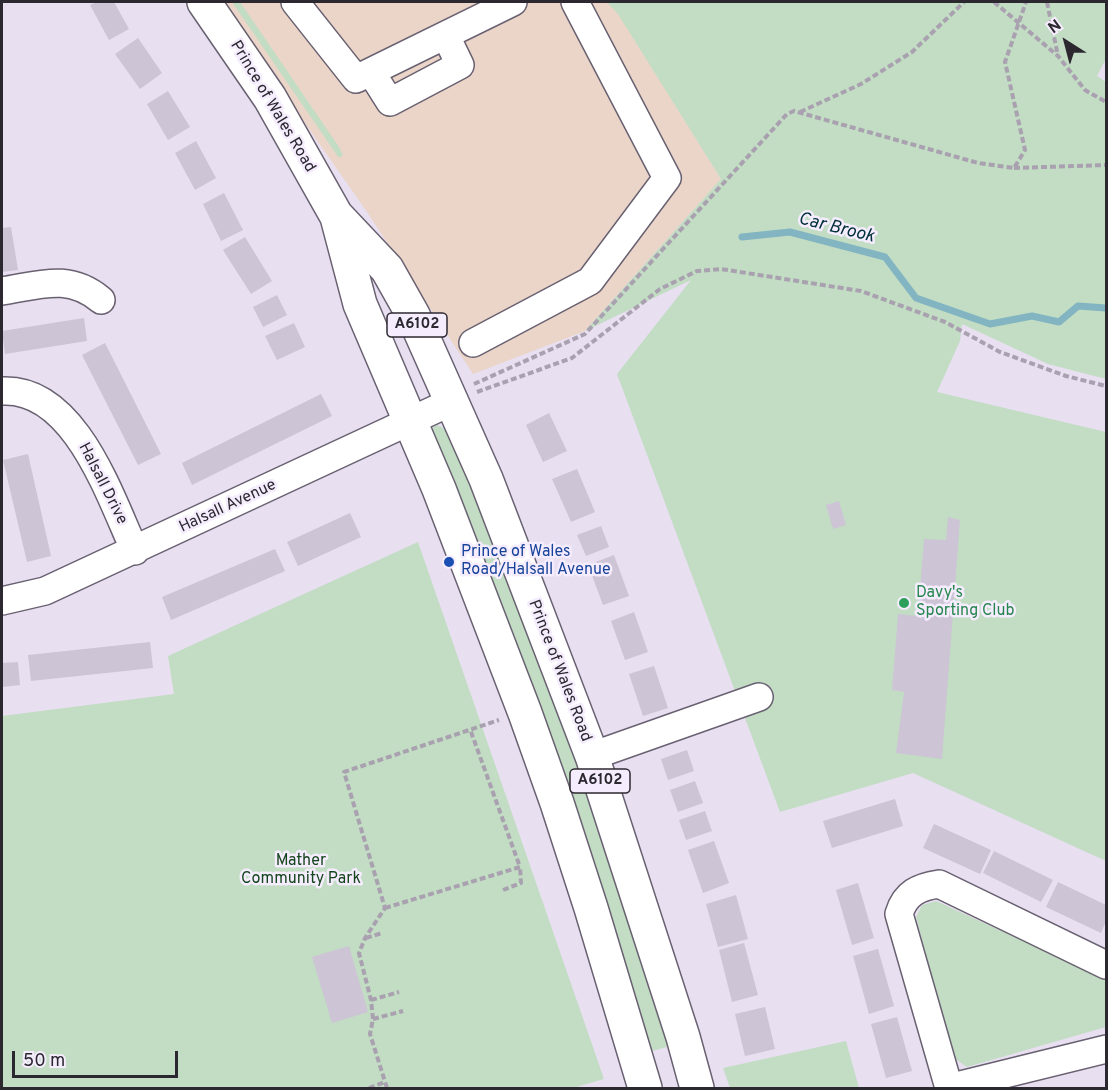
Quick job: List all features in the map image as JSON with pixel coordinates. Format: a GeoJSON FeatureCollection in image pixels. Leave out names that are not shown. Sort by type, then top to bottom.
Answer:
{"type":"FeatureCollection","features":[{"type":"Feature","properties":{"kind":"highway","name":"Prince of Wales Road"},"geometry":{"type":"LineString","coordinates":[[204,2],[270,98],[336,214],[387,268],[413,315],[486,479],[592,756],[683,1037],[697,1089]]}},
{"type":"Feature","properties":{"kind":"highway","name":"Prince of Wales Road"},"geometry":{"type":"LineString","coordinates":[[336,214],[360,304],[411,421],[525,713],[588,897],[645,1089]]}},
{"type":"Feature","properties":{"kind":"street"},"geometry":{"type":"LineString","coordinates":[[295,2],[356,79],[513,2]]}},
{"type":"Feature","properties":{"kind":"street"},"geometry":{"type":"LineString","coordinates":[[473,343],[590,281],[667,178],[575,2]]}},
{"type":"Feature","properties":{"kind":"street"},"geometry":{"type":"LineString","coordinates":[[371,72],[379,106],[459,65],[446,36]]}},
{"type":"Feature","properties":{"kind":"street"},"geometry":{"type":"LineString","coordinates":[[2,291],[66,282],[89,290],[101,300]]}},
{"type":"Feature","properties":{"kind":"street","name":"Halsall Drive"},"geometry":{"type":"LineString","coordinates":[[2,391],[32,397],[44,403],[69,424],[87,447],[135,551]]}},
{"type":"Feature","properties":{"kind":"street","name":"Halsall Avenue"},"geometry":{"type":"LineString","coordinates":[[2,601],[45,591],[135,551],[411,421],[450,398]]}},
{"type":"Feature","properties":{"kind":"street"},"geometry":{"type":"LineString","coordinates":[[592,756],[759,697]]}},
{"type":"Feature","properties":{"kind":"street"},"geometry":{"type":"LineString","coordinates":[[1107,965],[939,884],[911,893],[902,904],[899,914],[948,1088],[990,1083],[1107,1049]]}},
{"type":"Feature","properties":{"kind":"path"},"geometry":{"type":"LineString","coordinates":[[799,112],[861,84],[912,52],[964,2]]}},
{"type":"Feature","properties":{"kind":"path"},"geometry":{"type":"LineString","coordinates":[[994,2],[1059,57],[1085,90],[1107,102]]}},
{"type":"Feature","properties":{"kind":"path"},"geometry":{"type":"LineString","coordinates":[[1014,168],[1025,150],[1005,62],[1026,2]]}},
{"type":"Feature","properties":{"kind":"path"},"geometry":{"type":"LineString","coordinates":[[1047,2],[1059,57]]}},
{"type":"Feature","properties":{"kind":"path"},"geometry":{"type":"LineString","coordinates":[[450,398],[585,334],[788,114],[794,111],[978,163],[1014,168],[1107,165]]}},
{"type":"Feature","properties":{"kind":"path"},"geometry":{"type":"LineString","coordinates":[[450,398],[572,358],[660,289],[697,271],[721,269],[861,291],[945,322],[1000,352],[1066,376],[1107,386]]}},
{"type":"Feature","properties":{"kind":"path"},"geometry":{"type":"LineString","coordinates":[[385,908],[345,772],[470,729],[525,713]]}},
{"type":"Feature","properties":{"kind":"path"},"geometry":{"type":"LineString","coordinates":[[470,729],[520,867],[521,883],[502,890]]}},
{"type":"Feature","properties":{"kind":"path"},"geometry":{"type":"LineString","coordinates":[[387,1089],[370,1034],[373,1019],[371,1000],[359,953],[365,938],[385,908],[520,867]]}},
{"type":"Feature","properties":{"kind":"path"},"geometry":{"type":"LineString","coordinates":[[365,938],[382,933]]}},
{"type":"Feature","properties":{"kind":"path"},"geometry":{"type":"LineString","coordinates":[[371,1000],[399,992]]}},
{"type":"Feature","properties":{"kind":"path"},"geometry":{"type":"LineString","coordinates":[[373,1019],[403,1011]]}},
{"type":"Feature","properties":{"kind":"path"},"geometry":{"type":"LineString","coordinates":[[369,1089],[385,1082]]}},
{"type":"Feature","properties":{"kind":"shaded area"},"geometry":{"type":"Polygon","coordinates":[[[220,2],[612,2],[721,179],[585,331],[473,374],[367,212],[220,2]]]}},
{"type":"Feature","properties":{"kind":"green space"},"geometry":{"type":"Polygon","coordinates":[[[232,2],[240,2],[339,147],[343,155],[339,158],[232,2]]]}},
{"type":"Feature","properties":{"kind":"green space"},"geometry":{"type":"Polygon","coordinates":[[[607,2],[1106,2],[1106,59],[1097,76],[1106,82],[1106,379],[1048,364],[962,324],[960,341],[937,392],[1106,432],[1106,861],[913,773],[780,812],[617,374],[691,280],[585,331],[721,179],[618,14],[607,2]]]}},
{"type":"Feature","properties":{"kind":"green space"},"geometry":{"type":"Polygon","coordinates":[[[437,425],[450,431],[534,629],[668,1039],[667,1047],[648,1052],[428,435],[437,425]]]}},
{"type":"Feature","properties":{"kind":"green space","name":"Mather Community Park"},"geometry":{"type":"Polygon","coordinates":[[[418,542],[604,1079],[573,1088],[2,1088],[2,716],[174,694],[168,656],[418,542]]]}},
{"type":"Feature","properties":{"kind":"green space"},"geometry":{"type":"Polygon","coordinates":[[[936,901],[1106,979],[1106,1027],[967,1067],[951,1056],[916,917],[922,905],[936,901]]]}},
{"type":"Feature","properties":{"kind":"green space"},"geometry":{"type":"Polygon","coordinates":[[[846,1041],[859,1088],[730,1088],[723,1068],[846,1041]]]}},
{"type":"Feature","properties":{"kind":"building"},"geometry":{"type":"Polygon","coordinates":[[[97,2],[114,2],[129,29],[109,40],[90,5],[97,2]]]}},
{"type":"Feature","properties":{"kind":"building"},"geometry":{"type":"Polygon","coordinates":[[[138,38],[162,73],[140,89],[115,54],[138,38]]]}},
{"type":"Feature","properties":{"kind":"building"},"geometry":{"type":"Polygon","coordinates":[[[168,91],[190,127],[168,140],[147,104],[168,91]]]}},
{"type":"Feature","properties":{"kind":"building"},"geometry":{"type":"Polygon","coordinates":[[[196,141],[216,178],[195,190],[175,153],[196,141]]]}},
{"type":"Feature","properties":{"kind":"building"},"geometry":{"type":"Polygon","coordinates":[[[224,193],[243,230],[221,241],[203,204],[224,193]]]}},
{"type":"Feature","properties":{"kind":"building"},"geometry":{"type":"Polygon","coordinates":[[[11,227],[18,270],[2,272],[2,228],[11,227]]]}},
{"type":"Feature","properties":{"kind":"building"},"geometry":{"type":"Polygon","coordinates":[[[245,237],[272,281],[251,294],[223,250],[245,237]]]}},
{"type":"Feature","properties":{"kind":"building"},"geometry":{"type":"Polygon","coordinates":[[[277,295],[287,315],[263,327],[253,307],[277,295]]]}},
{"type":"Feature","properties":{"kind":"building"},"geometry":{"type":"Polygon","coordinates":[[[84,318],[87,341],[5,354],[2,331],[84,318]]]}},
{"type":"Feature","properties":{"kind":"building"},"geometry":{"type":"Polygon","coordinates":[[[294,323],[305,347],[277,360],[265,336],[294,323]]]}},
{"type":"Feature","properties":{"kind":"building"},"geometry":{"type":"Polygon","coordinates":[[[105,343],[161,454],[138,465],[82,355],[105,343]]]}},
{"type":"Feature","properties":{"kind":"building"},"geometry":{"type":"Polygon","coordinates":[[[321,394],[332,416],[192,485],[182,463],[321,394]]]}},
{"type":"Feature","properties":{"kind":"building"},"geometry":{"type":"Polygon","coordinates":[[[549,413],[567,451],[543,462],[526,425],[549,413]]]}},
{"type":"Feature","properties":{"kind":"building"},"geometry":{"type":"Polygon","coordinates":[[[28,454],[51,556],[27,562],[3,460],[28,454]]]}},
{"type":"Feature","properties":{"kind":"building"},"geometry":{"type":"Polygon","coordinates":[[[577,469],[595,512],[571,522],[552,479],[577,469]]]}},
{"type":"Feature","properties":{"kind":"building"},"geometry":{"type":"Polygon","coordinates":[[[839,501],[846,525],[833,529],[826,505],[839,501]]]}},
{"type":"Feature","properties":{"kind":"building"},"geometry":{"type":"Polygon","coordinates":[[[350,513],[361,537],[298,566],[287,542],[350,513]]]}},
{"type":"Feature","properties":{"kind":"building"},"geometry":{"type":"Polygon","coordinates":[[[948,517],[960,520],[942,759],[896,753],[904,692],[892,690],[898,614],[918,616],[924,539],[946,540],[948,517]]]}},
{"type":"Feature","properties":{"kind":"building"},"geometry":{"type":"Polygon","coordinates":[[[601,526],[609,547],[586,556],[577,535],[601,526]]]}},
{"type":"Feature","properties":{"kind":"building"},"geometry":{"type":"Polygon","coordinates":[[[275,549],[285,571],[171,620],[162,597],[275,549]]]}},
{"type":"Feature","properties":{"kind":"building"},"geometry":{"type":"Polygon","coordinates":[[[614,555],[629,596],[603,605],[588,565],[614,555]]]}},
{"type":"Feature","properties":{"kind":"building"},"geometry":{"type":"Polygon","coordinates":[[[634,612],[648,652],[625,660],[611,621],[634,612]]]}},
{"type":"Feature","properties":{"kind":"building"},"geometry":{"type":"Polygon","coordinates":[[[150,642],[153,668],[31,681],[28,655],[150,642]]]}},
{"type":"Feature","properties":{"kind":"building"},"geometry":{"type":"Polygon","coordinates":[[[18,662],[20,685],[2,687],[2,663],[18,662]]]}},
{"type":"Feature","properties":{"kind":"building"},"geometry":{"type":"Polygon","coordinates":[[[654,666],[668,708],[643,716],[629,674],[654,666]]]}},
{"type":"Feature","properties":{"kind":"building"},"geometry":{"type":"Polygon","coordinates":[[[687,750],[694,771],[668,780],[661,759],[687,750]]]}},
{"type":"Feature","properties":{"kind":"building"},"geometry":{"type":"Polygon","coordinates":[[[695,781],[703,803],[678,812],[670,790],[695,781]]]}},
{"type":"Feature","properties":{"kind":"building"},"geometry":{"type":"Polygon","coordinates":[[[895,799],[903,826],[832,848],[823,821],[895,799]]]}},
{"type":"Feature","properties":{"kind":"building"},"geometry":{"type":"Polygon","coordinates":[[[705,811],[712,831],[686,840],[679,820],[705,811]]]}},
{"type":"Feature","properties":{"kind":"building"},"geometry":{"type":"Polygon","coordinates":[[[934,824],[991,850],[980,874],[923,848],[934,824]]]}},
{"type":"Feature","properties":{"kind":"building"},"geometry":{"type":"Polygon","coordinates":[[[714,841],[729,883],[703,893],[688,850],[714,841]]]}},
{"type":"Feature","properties":{"kind":"building"},"geometry":{"type":"Polygon","coordinates":[[[994,851],[1053,880],[1041,902],[983,873],[994,851]]]}},
{"type":"Feature","properties":{"kind":"building"},"geometry":{"type":"Polygon","coordinates":[[[1058,882],[1106,905],[1106,921],[1101,933],[1046,907],[1058,882]]]}},
{"type":"Feature","properties":{"kind":"building"},"geometry":{"type":"Polygon","coordinates":[[[858,883],[874,938],[852,945],[836,890],[858,883]]]}},
{"type":"Feature","properties":{"kind":"building"},"geometry":{"type":"Polygon","coordinates":[[[736,895],[748,939],[718,947],[706,904],[736,895]]]}},
{"type":"Feature","properties":{"kind":"building"},"geometry":{"type":"Polygon","coordinates":[[[744,943],[758,995],[732,1002],[719,950],[744,943]]]}},
{"type":"Feature","properties":{"kind":"building"},"geometry":{"type":"Polygon","coordinates":[[[349,946],[368,1012],[332,1023],[312,957],[349,946]]]}},
{"type":"Feature","properties":{"kind":"building"},"geometry":{"type":"Polygon","coordinates":[[[878,949],[894,1006],[869,1014],[853,956],[878,949]]]}},
{"type":"Feature","properties":{"kind":"building"},"geometry":{"type":"Polygon","coordinates":[[[765,1007],[775,1049],[745,1056],[735,1014],[765,1007]]]}},
{"type":"Feature","properties":{"kind":"building"},"geometry":{"type":"Polygon","coordinates":[[[897,1017],[912,1071],[886,1078],[871,1024],[897,1017]]]}},
{"type":"Feature","properties":{"kind":"waterway","name":"Car Brook"},"geometry":{"type":"LineString","coordinates":[[742,237],[790,232],[885,257],[916,298],[990,324],[1032,316],[1059,322],[1078,306],[1106,308]]}},
{"type":"Feature","properties":{"kind":"place","name":"Prince of Wales Road/Halsall Avenue"},"geometry":{"type":"Point","coordinates":[449,562]}},
{"type":"Feature","properties":{"kind":"place","name":"Davy's Sporting Club"},"geometry":{"type":"Point","coordinates":[904,603]}}]}
